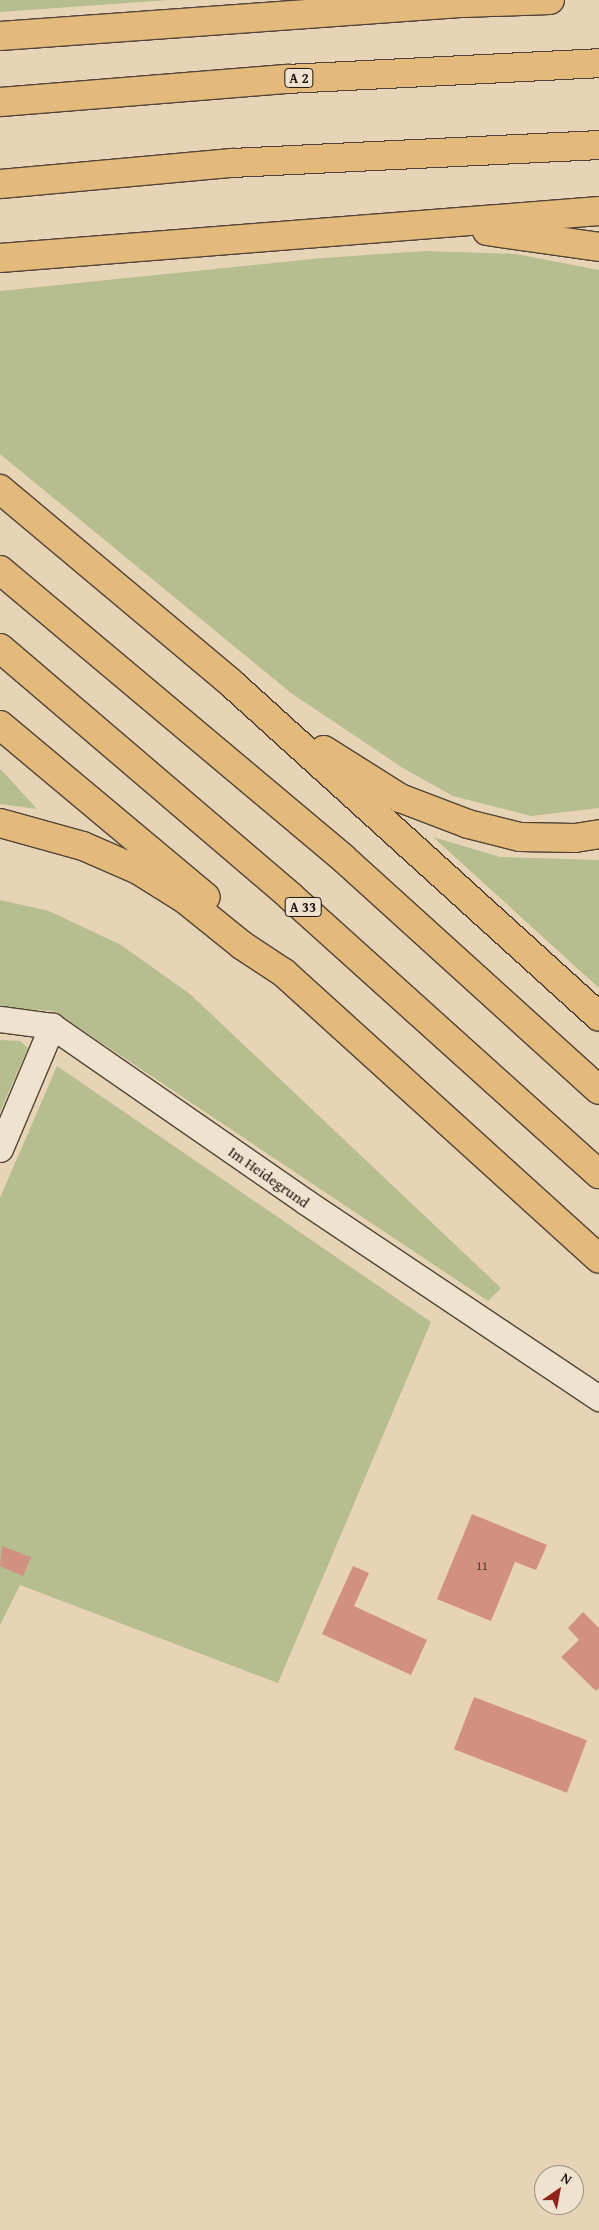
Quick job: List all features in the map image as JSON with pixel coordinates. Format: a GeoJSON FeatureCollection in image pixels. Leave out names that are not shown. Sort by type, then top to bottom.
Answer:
{"type":"FeatureCollection","features":[{"type":"Feature","properties":{"kind":"highway"},"geometry":{"type":"LineString","coordinates":[[0,36],[464,3],[550,0]]}},
{"type":"Feature","properties":{"kind":"highway","name":"A 2"},"geometry":{"type":"LineString","coordinates":[[0,102],[286,79],[599,64]]}},
{"type":"Feature","properties":{"kind":"highway"},"geometry":{"type":"LineString","coordinates":[[0,184],[242,163],[599,146]]}},
{"type":"Feature","properties":{"kind":"highway"},"geometry":{"type":"LineString","coordinates":[[0,258],[599,212]]}},
{"type":"Feature","properties":{"kind":"highway"},"geometry":{"type":"LineString","coordinates":[[436,225],[599,247]]}},
{"type":"Feature","properties":{"kind":"highway"},"geometry":{"type":"LineString","coordinates":[[0,489],[230,682],[599,1017]]}},
{"type":"Feature","properties":{"kind":"highway"},"geometry":{"type":"LineString","coordinates":[[0,570],[343,858],[599,1090]]}},
{"type":"Feature","properties":{"kind":"highway","name":"A 33"},"geometry":{"type":"LineString","coordinates":[[0,648],[290,896],[599,1174]]}},
{"type":"Feature","properties":{"kind":"highway"},"geometry":{"type":"LineString","coordinates":[[230,682],[330,754],[400,798],[468,824],[520,837],[575,838],[599,834]]}},
{"type":"Feature","properties":{"kind":"highway"},"geometry":{"type":"LineString","coordinates":[[0,725],[255,938],[284,973],[599,1259]]}},
{"type":"Feature","properties":{"kind":"highway"},"geometry":{"type":"LineString","coordinates":[[0,823],[83,846],[138,870],[186,900],[243,946],[284,973]]}},
{"type":"Feature","properties":{"kind":"street"},"geometry":{"type":"LineString","coordinates":[[0,1019],[52,1026],[0,1149]]}},
{"type":"Feature","properties":{"kind":"street","name":"Im Heidegrund"},"geometry":{"type":"LineString","coordinates":[[52,1026],[306,1202],[599,1398]]}},
{"type":"Feature","properties":{"kind":"green space"},"geometry":{"type":"Polygon","coordinates":[[[0,0],[170,0],[0,12],[0,0]]]}},
{"type":"Feature","properties":{"kind":"green space"},"geometry":{"type":"Polygon","coordinates":[[[425,251],[516,254],[599,270],[599,808],[531,816],[453,796],[403,768],[291,693],[0,454],[0,291],[323,258],[425,251]]]}},
{"type":"Feature","properties":{"kind":"green space"},"geometry":{"type":"Polygon","coordinates":[[[0,769],[6,775],[37,809],[0,804],[0,769]]]}},
{"type":"Feature","properties":{"kind":"green space"},"geometry":{"type":"Polygon","coordinates":[[[433,837],[500,857],[599,860],[599,988],[433,837]]]}},
{"type":"Feature","properties":{"kind":"green space"},"geometry":{"type":"Polygon","coordinates":[[[0,900],[49,911],[121,945],[190,994],[501,1288],[488,1301],[54,1011],[0,1008],[0,900]]]}},
{"type":"Feature","properties":{"kind":"green space"},"geometry":{"type":"Polygon","coordinates":[[[0,1040],[20,1041],[28,1048],[0,1112],[0,1040]]]}},
{"type":"Feature","properties":{"kind":"green space"},"geometry":{"type":"Polygon","coordinates":[[[57,1066],[431,1322],[278,1683],[20,1585],[0,1625],[0,1198],[57,1066]]]}},
{"type":"Feature","properties":{"kind":"building"},"geometry":{"type":"Polygon","coordinates":[[[472,1514],[547,1545],[536,1570],[515,1562],[491,1621],[437,1599],[472,1514]]]}},
{"type":"Feature","properties":{"kind":"building"},"geometry":{"type":"Polygon","coordinates":[[[2,1546],[31,1557],[23,1576],[0,1566],[2,1546]]]}},
{"type":"Feature","properties":{"kind":"building"},"geometry":{"type":"Polygon","coordinates":[[[353,1566],[369,1573],[354,1606],[427,1640],[411,1675],[322,1634],[353,1566]]]}},
{"type":"Feature","properties":{"kind":"building"},"geometry":{"type":"Polygon","coordinates":[[[583,1612],[599,1628],[599,1688],[596,1691],[561,1657],[579,1640],[568,1628],[583,1612]]]}},
{"type":"Feature","properties":{"kind":"building"},"geometry":{"type":"Polygon","coordinates":[[[474,1697],[587,1740],[567,1793],[454,1749],[474,1697]]]}}]}
